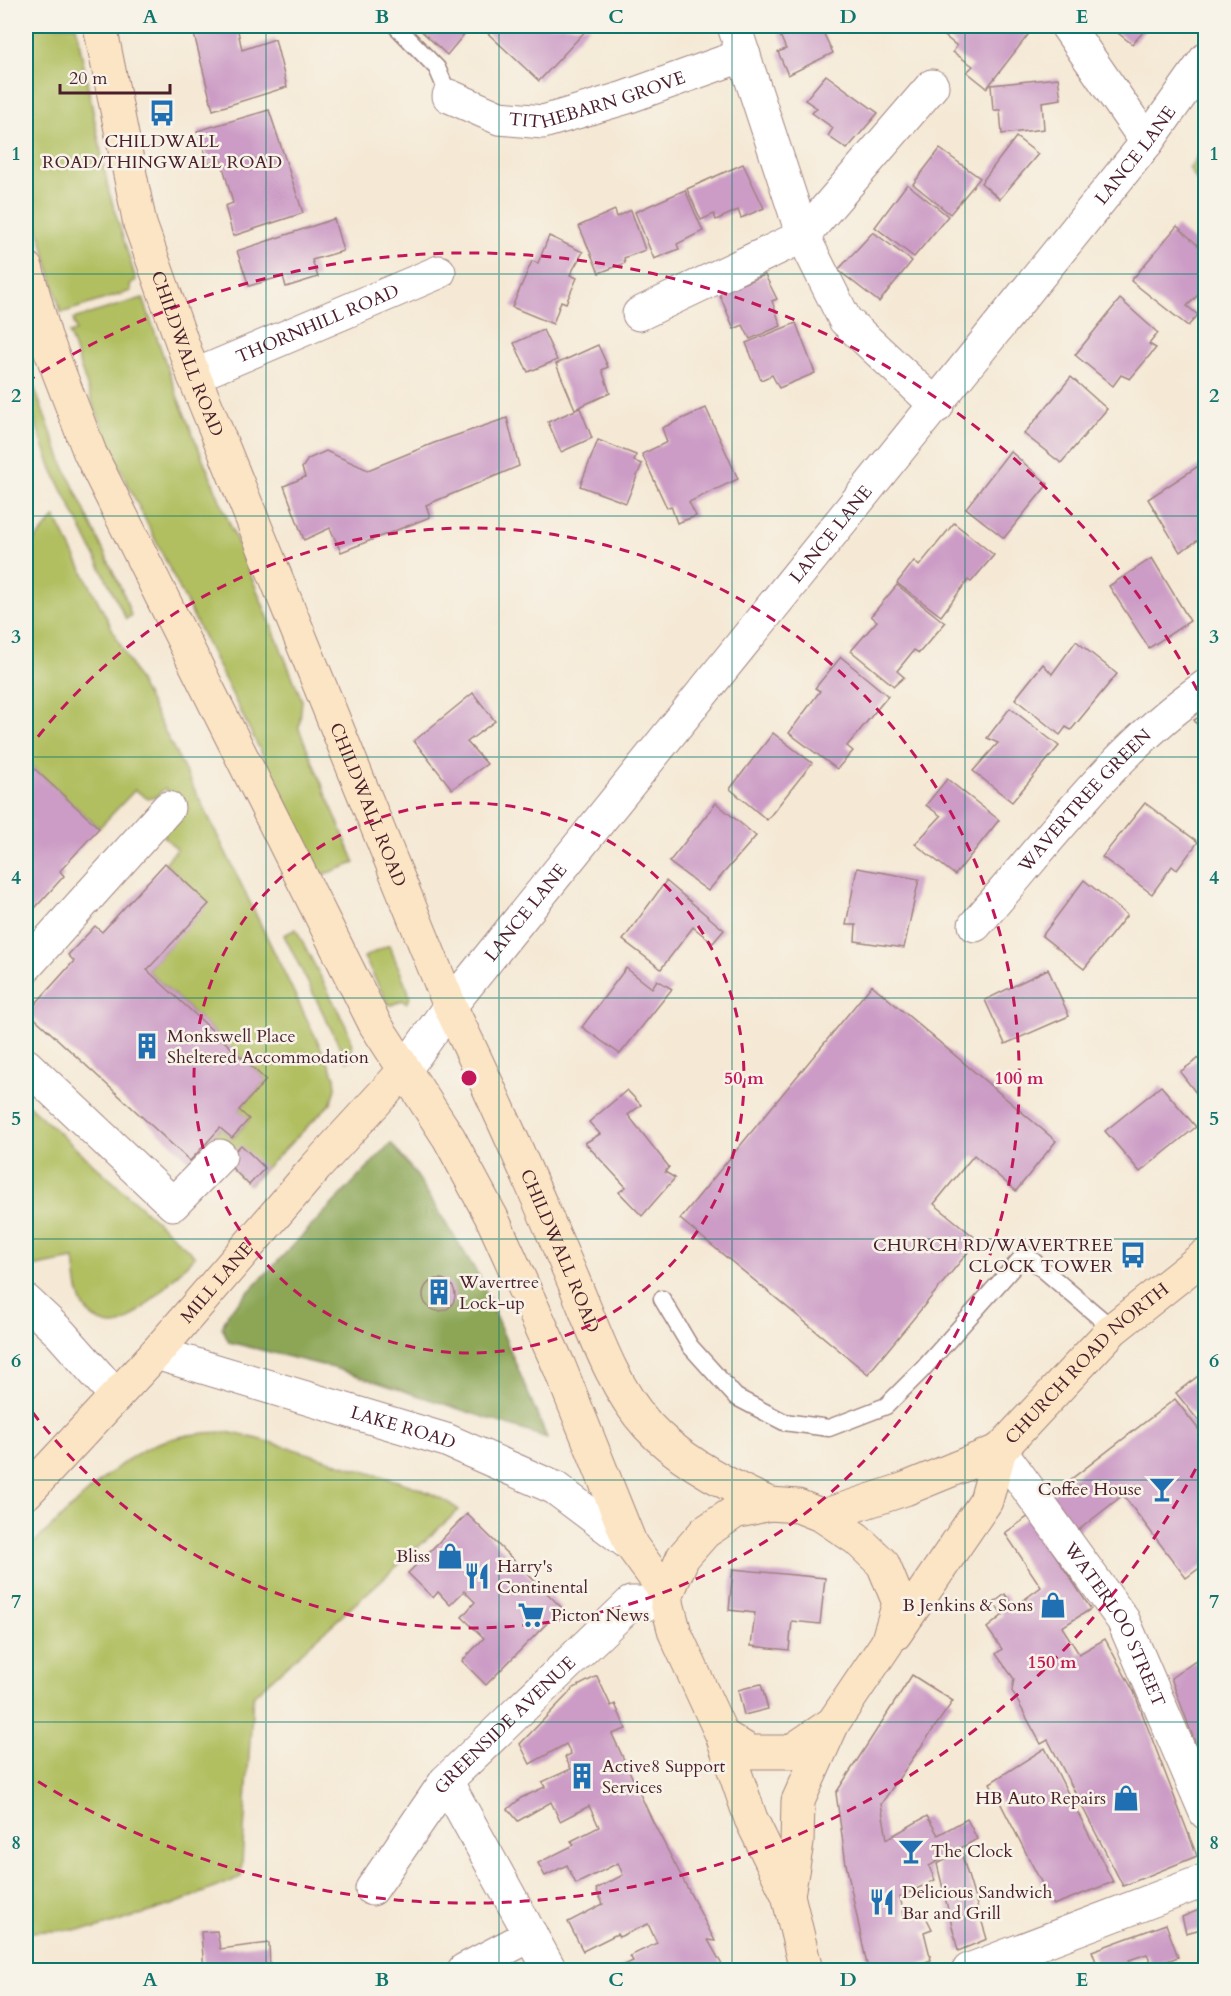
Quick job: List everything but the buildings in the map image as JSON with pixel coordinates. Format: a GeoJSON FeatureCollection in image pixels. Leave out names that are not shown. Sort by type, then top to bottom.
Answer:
{"type":"FeatureCollection","features":[{"type":"Feature","properties":{"kind":"main road","name":"CHILDWALL ROAD"},"geometry":{"type":"LineString","coordinates":[[100,26],[140,224],[194,376],[450,1006],[498,1104],[616,1379],[648,1426],[691,1461],[731,1487],[770,1504]]}},
{"type":"Feature","properties":{"kind":"main road"},"geometry":{"type":"LineString","coordinates":[[26,268],[45,336],[90,453],[316,911],[375,1024],[449,1138],[492,1218],[568,1386],[631,1545],[667,1599],[675,1633],[722,1735],[751,1819],[788,1895],[806,1971]]}},
{"type":"Feature","properties":{"kind":"main road","name":"MILL LANE"},"geometry":{"type":"LineString","coordinates":[[26,1493],[156,1353],[316,1167],[405,1071]]}},
{"type":"Feature","properties":{"kind":"main road","name":"CHURCH ROAD NORTH"},"geometry":{"type":"LineString","coordinates":[[823,1516],[905,1490],[1000,1450],[1113,1329],[1206,1255]]}},
{"type":"Feature","properties":{"kind":"main road","name":"CHURCH ROAD NORTH"},"geometry":{"type":"LineString","coordinates":[[887,1643],[909,1617],[986,1501],[1000,1450]]}},
{"type":"Feature","properties":{"kind":"main road"},"geometry":{"type":"LineString","coordinates":[[667,1599],[683,1557],[705,1532],[735,1512],[770,1504],[798,1506],[823,1516],[857,1539],[883,1564],[899,1603],[887,1643],[832,1722],[798,1801],[797,1843],[788,1895]]}},
{"type":"Feature","properties":{"kind":"main road"},"geometry":{"type":"LineString","coordinates":[[722,1735],[750,1752],[790,1752],[832,1722]]}},
{"type":"Feature","properties":{"kind":"street"},"geometry":{"type":"LineString","coordinates":[[1067,26],[1148,142]]}},
{"type":"Feature","properties":{"kind":"street","name":"TITHEBARN GROVE"},"geometry":{"type":"LineString","coordinates":[[449,96],[499,118],[543,122],[624,98],[739,40],[803,237],[845,320],[938,406]]}},
{"type":"Feature","properties":{"kind":"street","name":"LANCE LANE"},"geometry":{"type":"LineString","coordinates":[[405,1071],[450,1006],[938,406],[1148,142],[1206,59]]}},
{"type":"Feature","properties":{"kind":"street"},"geometry":{"type":"LineString","coordinates":[[639,314],[803,237],[932,86]]}},
{"type":"Feature","properties":{"kind":"street","name":"THORNHILL ROAD"},"geometry":{"type":"LineString","coordinates":[[194,376],[439,272]]}},
{"type":"Feature","properties":{"kind":"street","name":"WAVERTREE GREEN"},"geometry":{"type":"LineString","coordinates":[[975,926],[1098,784],[1172,709],[1206,686]]}},
{"type":"Feature","properties":{"kind":"street"},"geometry":{"type":"LineString","coordinates":[[26,966],[168,808]]}},
{"type":"Feature","properties":{"kind":"street"},"geometry":{"type":"LineString","coordinates":[[26,1065],[173,1204],[220,1156]]}},
{"type":"Feature","properties":{"kind":"street"},"geometry":{"type":"LineString","coordinates":[[26,1301],[60,1334],[116,1396]]}},
{"type":"Feature","properties":{"kind":"street","name":"LAKE ROAD"},"geometry":{"type":"LineString","coordinates":[[156,1353],[446,1440],[555,1488],[631,1545]]}},
{"type":"Feature","properties":{"kind":"street","name":"WATERLOO STREET"},"geometry":{"type":"LineString","coordinates":[[1000,1450],[1123,1620],[1206,1813]]}},
{"type":"Feature","properties":{"kind":"street","name":"GREENSIDE AVENUE"},"geometry":{"type":"LineString","coordinates":[[372,1889],[446,1781],[631,1603],[667,1599]]}},
{"type":"Feature","properties":{"kind":"street"},"geometry":{"type":"LineString","coordinates":[[446,1781],[550,1971]]}},
{"type":"Feature","properties":{"kind":"street"},"geometry":{"type":"LineString","coordinates":[[969,1971],[1206,1880]]}},
{"type":"Feature","properties":{"kind":"street"},"geometry":{"type":"LineString","coordinates":[[464,1971],[531,1935]]}},
{"type":"Feature","properties":{"kind":"lane"},"geometry":{"type":"LineString","coordinates":[[396,26],[436,68],[449,96]]}},
{"type":"Feature","properties":{"kind":"lane"},"geometry":{"type":"LineString","coordinates":[[662,1299],[690,1346],[736,1396],[784,1422],[829,1428],[886,1406],[922,1370],[1025,1254],[1113,1329]]}},
{"type":"Feature","properties":{"kind":"green space"},"geometry":{"type":"Polygon","coordinates":[[[26,26],[76,26],[109,192],[136,280],[130,285],[131,291],[61,313],[37,223],[26,166],[26,26]]]}},
{"type":"Feature","properties":{"kind":"green space"},"geometry":{"type":"Polygon","coordinates":[[[1206,147],[1205,193],[1189,168],[1206,147]]]}},
{"type":"Feature","properties":{"kind":"green space"},"geometry":{"type":"Polygon","coordinates":[[[143,298],[178,398],[302,700],[299,729],[355,863],[322,875],[126,481],[94,407],[69,333],[76,331],[73,319],[143,298]]]}},
{"type":"Feature","properties":{"kind":"green space"},"geometry":{"type":"Polygon","coordinates":[[[26,366],[63,464],[125,597],[131,616],[126,619],[52,469],[26,397],[26,366]]]}},
{"type":"Feature","properties":{"kind":"green space"},"geometry":{"type":"Polygon","coordinates":[[[55,517],[207,814],[335,1077],[336,1089],[331,1103],[249,1185],[207,1143],[220,1128],[233,1138],[249,1120],[239,1110],[266,1080],[147,970],[208,904],[165,863],[177,849],[163,836],[186,809],[165,788],[156,797],[148,799],[135,790],[99,828],[26,761],[26,550],[55,517]]]}},
{"type":"Feature","properties":{"kind":"green space"},"geometry":{"type":"Polygon","coordinates":[[[296,929],[346,1026],[351,1039],[353,1059],[347,1061],[284,935],[296,929]]]}},
{"type":"Feature","properties":{"kind":"green space"},"geometry":{"type":"Polygon","coordinates":[[[389,945],[408,990],[410,998],[406,1003],[402,1000],[392,1005],[388,1004],[364,957],[389,945]]]}},
{"type":"Feature","properties":{"kind":"green space"},"geometry":{"type":"Polygon","coordinates":[[[26,1103],[195,1256],[163,1290],[121,1324],[100,1322],[88,1313],[79,1295],[74,1259],[26,1268],[26,1103]]]}},
{"type":"Feature","properties":{"kind":"green space"},"geometry":{"type":"Polygon","coordinates":[[[391,1143],[417,1176],[479,1276],[547,1438],[334,1368],[229,1342],[222,1327],[229,1312],[391,1143]]]}},
{"type":"Feature","properties":{"kind":"green space"},"geometry":{"type":"Polygon","coordinates":[[[226,1432],[308,1453],[409,1485],[448,1502],[459,1510],[253,1696],[241,1877],[175,1904],[95,1929],[26,1932],[26,1550],[106,1476],[141,1451],[175,1438],[200,1433],[226,1432]]]}},
{"type":"Feature","properties":{"kind":"place","name":"CHILDWALL ROAD/THINGWALL ROAD"},"geometry":{"type":"Point","coordinates":[162,113]}},
{"type":"Feature","properties":{"kind":"place","name":"Monkswell Place Sheltered Accommodation"},"geometry":{"type":"Point","coordinates":[147,1046]}},
{"type":"Feature","properties":{"kind":"place","name":"CHURCH RD/WAVERTREE CLOCK TOWER"},"geometry":{"type":"Point","coordinates":[1133,1255]}},
{"type":"Feature","properties":{"kind":"place","name":"Wavertree Lock-up"},"geometry":{"type":"Point","coordinates":[439,1292]}},
{"type":"Feature","properties":{"kind":"place","name":"Coffee House"},"geometry":{"type":"Point","coordinates":[1162,1489]}},
{"type":"Feature","properties":{"kind":"place","name":"Bliss"},"geometry":{"type":"Point","coordinates":[450,1556]}},
{"type":"Feature","properties":{"kind":"place","name":"Harry's Continental"},"geometry":{"type":"Point","coordinates":[477,1576]}},
{"type":"Feature","properties":{"kind":"place","name":"B Jenkins & Sons"},"geometry":{"type":"Point","coordinates":[1053,1605]}},
{"type":"Feature","properties":{"kind":"place","name":"Picton News"},"geometry":{"type":"Point","coordinates":[531,1615]}},
{"type":"Feature","properties":{"kind":"place","name":"Active8 Support Services"},"geometry":{"type":"Point","coordinates":[582,1776]}},
{"type":"Feature","properties":{"kind":"place","name":"HB Auto Repairs"},"geometry":{"type":"Point","coordinates":[1126,1798]}},
{"type":"Feature","properties":{"kind":"place","name":"The Clock"},"geometry":{"type":"Point","coordinates":[911,1851]}},
{"type":"Feature","properties":{"kind":"place","name":"Delicious Sandwich Bar and Grill"},"geometry":{"type":"Point","coordinates":[882,1902]}}]}
